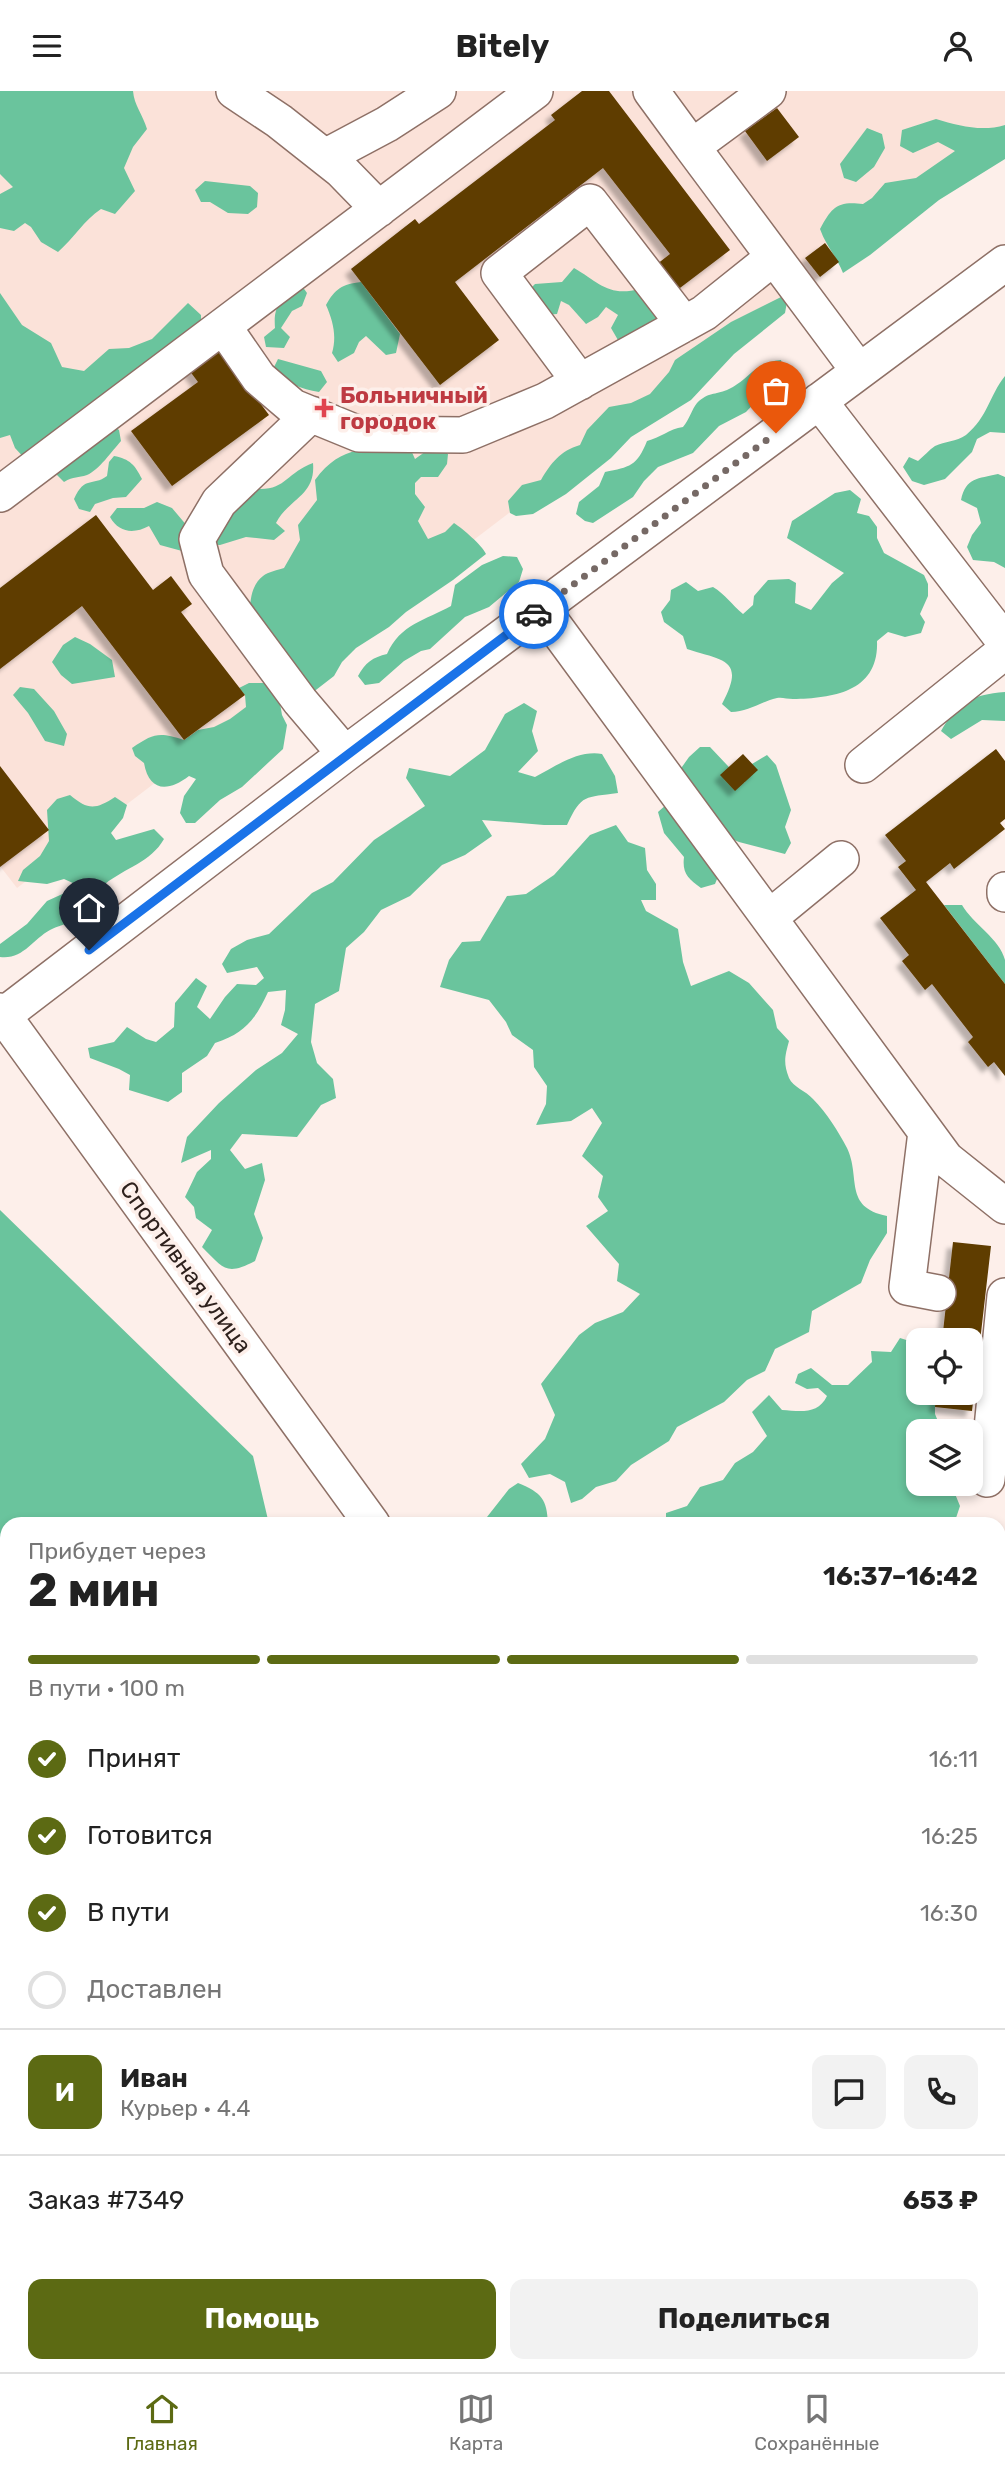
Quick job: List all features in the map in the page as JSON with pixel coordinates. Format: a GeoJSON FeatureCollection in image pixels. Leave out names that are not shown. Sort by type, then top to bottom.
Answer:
{"type":"FeatureCollection","features":[{"type":"Feature","properties":{"kind":"street"},"geometry":{"type":"LineString","coordinates":[[234,91],[279,121],[341,170],[379,209]]}},
{"type":"Feature","properties":{"kind":"street"},"geometry":{"type":"LineString","coordinates":[[325,157],[387,124],[438,91]]}},
{"type":"Feature","properties":{"kind":"street"},"geometry":{"type":"LineString","coordinates":[[3,484],[223,326],[535,91]]}},
{"type":"Feature","properties":{"kind":"street"},"geometry":{"type":"LineString","coordinates":[[651,91],[859,371]]}},
{"type":"Feature","properties":{"kind":"street"},"geometry":{"type":"LineString","coordinates":[[692,147],[768,91]]}},
{"type":"Feature","properties":{"kind":"street"},"geometry":{"type":"LineString","coordinates":[[580,382],[499,273],[590,202],[684,324]]}},
{"type":"Feature","properties":{"kind":"street"},"geometry":{"type":"LineString","coordinates":[[223,326],[259,378],[293,407],[359,434],[463,435],[545,401],[704,313],[774,257]]}},
{"type":"Feature","properties":{"kind":"street"},"geometry":{"type":"LineString","coordinates":[[1,1014],[345,754],[1005,263]]}},
{"type":"Feature","properties":{"kind":"street"},"geometry":{"type":"LineString","coordinates":[[819,401],[1005,642]]}},
{"type":"Feature","properties":{"kind":"street"},"geometry":{"type":"LineString","coordinates":[[311,414],[219,502],[197,540],[206,574],[300,701],[345,754]]}},
{"type":"Feature","properties":{"kind":"street"},"geometry":{"type":"LineString","coordinates":[[542,608],[946,1159],[1005,1206]]}},
{"type":"Feature","properties":{"kind":"street"},"geometry":{"type":"LineString","coordinates":[[863,765],[1005,651]]}},
{"type":"Feature","properties":{"kind":"street"},"geometry":{"type":"LineString","coordinates":[[769,918],[841,859]]}},
{"type":"Feature","properties":{"kind":"street","name":"Спортивная улица"},"geometry":{"type":"LineString","coordinates":[[1,1014],[367,1517]]}},
{"type":"Feature","properties":{"kind":"street"},"geometry":{"type":"LineString","coordinates":[[926,1132],[907,1287],[938,1293]]}},
{"type":"Feature","properties":{"kind":"street"},"geometry":{"type":"LineString","coordinates":[[987,1479],[1005,1296]]}},
{"type":"Feature","properties":{"kind":"shaded area","name":"Больничный городок"},"geometry":{"type":"Polygon","coordinates":[[[0,91],[1005,91],[1005,135],[17,888],[0,866],[0,91]]]}},
{"type":"Feature","properties":{"kind":"green space"},"geometry":{"type":"Polygon","coordinates":[[[0,91],[133,91],[147,129],[133,147],[124,168],[135,191],[115,214],[101,209],[95,213],[58,252],[41,242],[25,223],[14,231],[0,228],[0,194],[13,187],[0,174],[0,91]]]}},
{"type":"Feature","properties":{"kind":"green space"},"geometry":{"type":"Polygon","coordinates":[[[936,119],[979,128],[1005,125],[1005,159],[939,200],[843,273],[820,229],[824,221],[836,207],[863,204],[885,183],[916,178],[955,151],[938,142],[913,153],[900,146],[902,130],[936,119]]]}},
{"type":"Feature","properties":{"kind":"green space"},"geometry":{"type":"Polygon","coordinates":[[[867,128],[882,134],[885,148],[874,167],[856,182],[844,178],[840,164],[867,128]]]}},
{"type":"Feature","properties":{"kind":"green space"},"geometry":{"type":"Polygon","coordinates":[[[205,181],[250,186],[258,193],[257,207],[248,214],[228,213],[210,202],[201,202],[195,190],[205,181]]]}},
{"type":"Feature","properties":{"kind":"green space"},"geometry":{"type":"Polygon","coordinates":[[[574,268],[612,290],[640,289],[650,296],[657,319],[646,337],[622,347],[611,328],[618,315],[606,307],[598,317],[586,324],[569,305],[561,301],[557,314],[544,315],[524,295],[535,284],[562,282],[574,268]]]}},
{"type":"Feature","properties":{"kind":"green space"},"geometry":{"type":"Polygon","coordinates":[[[361,282],[400,334],[396,353],[386,355],[366,336],[359,342],[354,353],[338,362],[332,353],[334,329],[326,305],[340,288],[361,282]]]}},
{"type":"Feature","properties":{"kind":"green space"},"geometry":{"type":"Polygon","coordinates":[[[302,286],[307,293],[302,306],[292,311],[281,328],[290,337],[284,348],[266,347],[264,337],[275,328],[277,307],[284,298],[302,286]]]}},
{"type":"Feature","properties":{"kind":"green space"},"geometry":{"type":"Polygon","coordinates":[[[0,293],[22,325],[51,343],[62,367],[84,371],[109,349],[129,348],[152,339],[188,303],[201,315],[201,328],[27,461],[15,448],[10,435],[0,438],[0,293]]]}},
{"type":"Feature","properties":{"kind":"green space"},"geometry":{"type":"Polygon","coordinates":[[[781,297],[787,302],[785,313],[734,354],[691,400],[631,437],[611,458],[566,494],[533,514],[516,516],[510,513],[508,501],[522,485],[541,480],[557,458],[580,445],[587,430],[609,407],[631,403],[650,394],[669,372],[675,360],[731,322],[781,297]]]}},
{"type":"Feature","properties":{"kind":"green space"},"geometry":{"type":"Polygon","coordinates":[[[278,359],[321,371],[327,382],[319,392],[294,385],[272,371],[278,359]]]}},
{"type":"Feature","properties":{"kind":"green space"},"geometry":{"type":"Polygon","coordinates":[[[781,360],[784,372],[746,412],[719,426],[693,453],[658,467],[633,497],[593,523],[576,514],[579,502],[599,486],[605,472],[632,464],[640,456],[647,441],[683,427],[701,399],[723,392],[757,368],[781,360]]]}},
{"type":"Feature","properties":{"kind":"green space"},"geometry":{"type":"Polygon","coordinates":[[[1005,376],[1005,433],[990,432],[977,439],[972,452],[945,479],[924,485],[912,481],[903,467],[909,457],[918,461],[935,446],[966,435],[984,414],[1005,376]]]}},
{"type":"Feature","properties":{"kind":"green space"},"geometry":{"type":"Polygon","coordinates":[[[111,424],[119,430],[121,441],[92,473],[64,482],[56,474],[111,424]]]}},
{"type":"Feature","properties":{"kind":"green space"},"geometry":{"type":"Polygon","coordinates":[[[436,444],[448,454],[447,464],[438,477],[421,477],[415,483],[415,494],[425,507],[418,521],[428,539],[445,532],[454,523],[486,554],[389,627],[356,648],[342,662],[334,676],[312,693],[280,703],[287,725],[283,749],[242,787],[220,800],[195,823],[186,823],[180,813],[184,796],[196,779],[189,776],[167,787],[155,784],[132,748],[157,735],[184,740],[198,730],[214,727],[246,707],[245,695],[239,688],[249,683],[265,683],[252,627],[251,598],[255,585],[263,576],[284,568],[300,540],[298,525],[317,500],[315,480],[325,468],[346,454],[369,449],[410,448],[415,459],[436,444]]]}},
{"type":"Feature","properties":{"kind":"green space"},"geometry":{"type":"Polygon","coordinates":[[[114,456],[131,463],[142,479],[126,497],[95,504],[90,512],[79,509],[74,499],[78,492],[85,484],[107,476],[109,462],[114,456]]]}},
{"type":"Feature","properties":{"kind":"green space"},"geometry":{"type":"Polygon","coordinates":[[[313,463],[310,483],[281,515],[276,523],[285,531],[274,540],[246,537],[220,545],[198,544],[249,488],[261,489],[278,485],[313,463]]]}},
{"type":"Feature","properties":{"kind":"green space"},"geometry":{"type":"Polygon","coordinates":[[[998,474],[1005,477],[1005,568],[994,562],[973,560],[967,547],[981,523],[977,508],[961,500],[966,487],[974,480],[998,474]]]}},
{"type":"Feature","properties":{"kind":"green space"},"geometry":{"type":"Polygon","coordinates":[[[850,490],[861,499],[857,513],[869,516],[877,527],[877,538],[884,553],[924,575],[928,584],[928,596],[920,614],[925,622],[921,633],[905,637],[888,632],[877,641],[876,658],[870,671],[851,689],[823,697],[777,698],[731,712],[722,704],[732,678],[727,664],[687,649],[683,636],[664,622],[661,612],[670,600],[671,590],[686,582],[698,591],[713,587],[743,614],[753,605],[754,596],[768,580],[789,579],[796,583],[795,603],[811,610],[832,583],[844,573],[787,538],[792,521],[835,493],[850,490]]]}},
{"type":"Feature","properties":{"kind":"green space"},"geometry":{"type":"Polygon","coordinates":[[[157,502],[172,508],[188,527],[182,551],[160,545],[149,526],[127,531],[110,517],[117,508],[144,508],[157,502]]]}},
{"type":"Feature","properties":{"kind":"green space"},"geometry":{"type":"Polygon","coordinates":[[[503,556],[517,557],[523,569],[519,582],[489,607],[465,617],[430,649],[404,661],[379,683],[365,685],[358,676],[367,664],[387,654],[406,629],[451,606],[455,585],[482,565],[503,556]]]}},
{"type":"Feature","properties":{"kind":"green space"},"geometry":{"type":"Polygon","coordinates":[[[75,637],[112,660],[115,677],[72,684],[61,675],[52,662],[63,645],[75,637]]]}},
{"type":"Feature","properties":{"kind":"green space"},"geometry":{"type":"Polygon","coordinates":[[[20,687],[34,689],[54,711],[67,734],[64,746],[45,741],[13,695],[20,687]]]}},
{"type":"Feature","properties":{"kind":"green space"},"geometry":{"type":"Polygon","coordinates":[[[1005,692],[1005,721],[982,720],[951,739],[941,731],[953,713],[967,702],[983,695],[1005,692]]]}},
{"type":"Feature","properties":{"kind":"green space"},"geometry":{"type":"Polygon","coordinates":[[[524,703],[537,711],[532,731],[538,751],[518,772],[535,777],[584,754],[602,754],[615,776],[618,793],[581,802],[567,825],[482,820],[492,836],[465,855],[442,865],[410,896],[381,910],[364,932],[346,948],[339,991],[315,1004],[311,1042],[317,1063],[333,1079],[336,1098],[321,1105],[297,1137],[242,1134],[230,1150],[245,1169],[262,1163],[265,1180],[254,1214],[263,1238],[255,1261],[238,1268],[226,1268],[202,1247],[212,1230],[196,1218],[194,1207],[185,1197],[197,1172],[211,1159],[211,1150],[181,1163],[187,1137],[219,1103],[256,1070],[282,1053],[298,1034],[281,1025],[286,990],[268,992],[242,1030],[215,1043],[207,1056],[182,1073],[182,1092],[168,1102],[129,1090],[130,1075],[90,1058],[88,1048],[114,1042],[127,1027],[156,1042],[174,1027],[175,1003],[196,978],[207,986],[197,1007],[210,1019],[237,984],[256,985],[264,978],[257,967],[227,973],[222,964],[231,949],[247,940],[269,934],[312,893],[333,882],[374,840],[425,806],[406,778],[409,768],[450,776],[485,750],[505,714],[524,703]]]}},
{"type":"Feature","properties":{"kind":"green space"},"geometry":{"type":"Polygon","coordinates":[[[700,747],[710,747],[744,783],[752,764],[767,755],[776,765],[791,810],[785,827],[791,843],[785,854],[739,842],[715,832],[677,774],[700,747]]]}},
{"type":"Feature","properties":{"kind":"green space"},"geometry":{"type":"Polygon","coordinates":[[[70,795],[92,807],[115,797],[127,805],[123,818],[111,833],[116,840],[154,829],[164,839],[145,859],[102,886],[92,907],[83,916],[50,930],[15,955],[0,957],[0,944],[27,924],[47,901],[69,891],[75,884],[64,879],[47,884],[18,881],[23,870],[40,856],[49,841],[47,810],[57,799],[70,795]]]}},
{"type":"Feature","properties":{"kind":"green space"},"geometry":{"type":"Polygon","coordinates":[[[667,804],[721,869],[715,884],[701,888],[687,875],[684,857],[664,833],[658,812],[667,804]]]}},
{"type":"Feature","properties":{"kind":"green space"},"geometry":{"type":"Polygon","coordinates":[[[616,825],[628,842],[645,848],[647,870],[656,884],[656,900],[641,900],[646,911],[678,929],[683,962],[691,986],[729,971],[749,983],[773,1010],[777,1028],[789,1041],[785,1059],[789,1078],[828,1116],[847,1148],[859,1198],[864,1206],[873,1212],[887,1216],[887,1233],[870,1260],[861,1283],[812,1311],[809,1332],[775,1349],[765,1371],[747,1380],[724,1402],[677,1427],[669,1441],[631,1465],[616,1481],[596,1487],[582,1499],[571,1503],[565,1482],[550,1474],[529,1478],[521,1464],[545,1439],[555,1415],[541,1384],[579,1335],[595,1323],[623,1312],[640,1294],[617,1281],[619,1264],[586,1226],[608,1211],[598,1197],[603,1176],[582,1156],[602,1123],[592,1108],[571,1121],[536,1125],[546,1104],[547,1086],[534,1067],[533,1050],[512,1035],[506,1022],[489,1000],[440,987],[449,960],[462,942],[480,941],[507,896],[526,894],[554,875],[590,835],[616,825]]]}},
{"type":"Feature","properties":{"kind":"green space"},"geometry":{"type":"Polygon","coordinates":[[[944,905],[962,905],[998,945],[1005,960],[1005,984],[944,905]]]}},
{"type":"Feature","properties":{"kind":"green space"},"geometry":{"type":"Polygon","coordinates":[[[0,1210],[253,1456],[267,1517],[0,1517],[0,1210]]]}},
{"type":"Feature","properties":{"kind":"green space"},"geometry":{"type":"Polygon","coordinates":[[[900,1338],[906,1340],[906,1405],[935,1405],[937,1419],[906,1419],[906,1496],[956,1496],[960,1506],[956,1517],[666,1517],[666,1513],[687,1506],[700,1487],[723,1480],[735,1463],[753,1452],[767,1436],[752,1412],[769,1395],[782,1410],[814,1409],[827,1396],[818,1388],[807,1389],[795,1383],[798,1374],[811,1368],[832,1385],[848,1385],[872,1362],[871,1351],[891,1352],[900,1338]]]}},
{"type":"Feature","properties":{"kind":"green space"},"geometry":{"type":"Polygon","coordinates":[[[518,1483],[533,1490],[542,1498],[547,1517],[487,1517],[509,1489],[518,1483]]]}},
{"type":"Feature","properties":{"kind":"building"},"geometry":{"type":"Polygon","coordinates":[[[582,91],[609,91],[730,250],[672,294],[652,268],[670,254],[603,168],[455,282],[499,340],[440,385],[351,269],[415,219],[419,224],[555,120],[551,115],[582,91]]]}},
{"type":"Feature","properties":{"kind":"building"},"geometry":{"type":"Polygon","coordinates":[[[777,108],[799,137],[767,161],[745,131],[777,108]]]}},
{"type":"Feature","properties":{"kind":"building"},"geometry":{"type":"Polygon","coordinates":[[[825,243],[839,262],[820,277],[805,258],[825,243]]]}},
{"type":"Feature","properties":{"kind":"building"},"geometry":{"type":"Polygon","coordinates":[[[216,344],[269,415],[172,486],[131,431],[198,382],[186,366],[216,344]]]}},
{"type":"Feature","properties":{"kind":"building"},"geometry":{"type":"Polygon","coordinates":[[[96,515],[153,590],[171,576],[192,604],[181,612],[245,695],[184,740],[82,606],[0,669],[0,588],[96,515]]]}},
{"type":"Feature","properties":{"kind":"building"},"geometry":{"type":"Polygon","coordinates":[[[996,749],[1005,761],[1005,819],[1000,823],[1005,829],[954,869],[950,863],[926,882],[1005,984],[1005,1076],[994,1062],[988,1067],[968,1042],[973,1037],[932,984],[925,990],[902,961],[909,955],[880,918],[916,890],[898,867],[906,861],[885,835],[996,749]]]}},
{"type":"Feature","properties":{"kind":"building"},"geometry":{"type":"Polygon","coordinates":[[[743,754],[758,770],[735,791],[720,775],[743,754]]]}},
{"type":"Feature","properties":{"kind":"building"},"geometry":{"type":"Polygon","coordinates":[[[0,766],[49,830],[0,867],[0,766]]]}},
{"type":"Feature","properties":{"kind":"building"},"geometry":{"type":"Polygon","coordinates":[[[953,1242],[991,1246],[982,1328],[943,1328],[953,1242]]]}},
{"type":"Feature","properties":{"kind":"building"},"geometry":{"type":"Polygon","coordinates":[[[935,1405],[973,1405],[972,1411],[935,1405]]]}},
{"type":"Feature","properties":{"kind":"way so far"},"geometry":{"type":"LineString","coordinates":[[534,614],[776,433]]}},
{"type":"Feature","properties":{"kind":"place","name":"Больничный городок"},"geometry":{"type":"Point","coordinates":[324,408]}},
{"type":"Feature","properties":{"kind":"route"},"geometry":{"type":"LineString","coordinates":[[89,950],[345,754],[534,614]]}}]}
